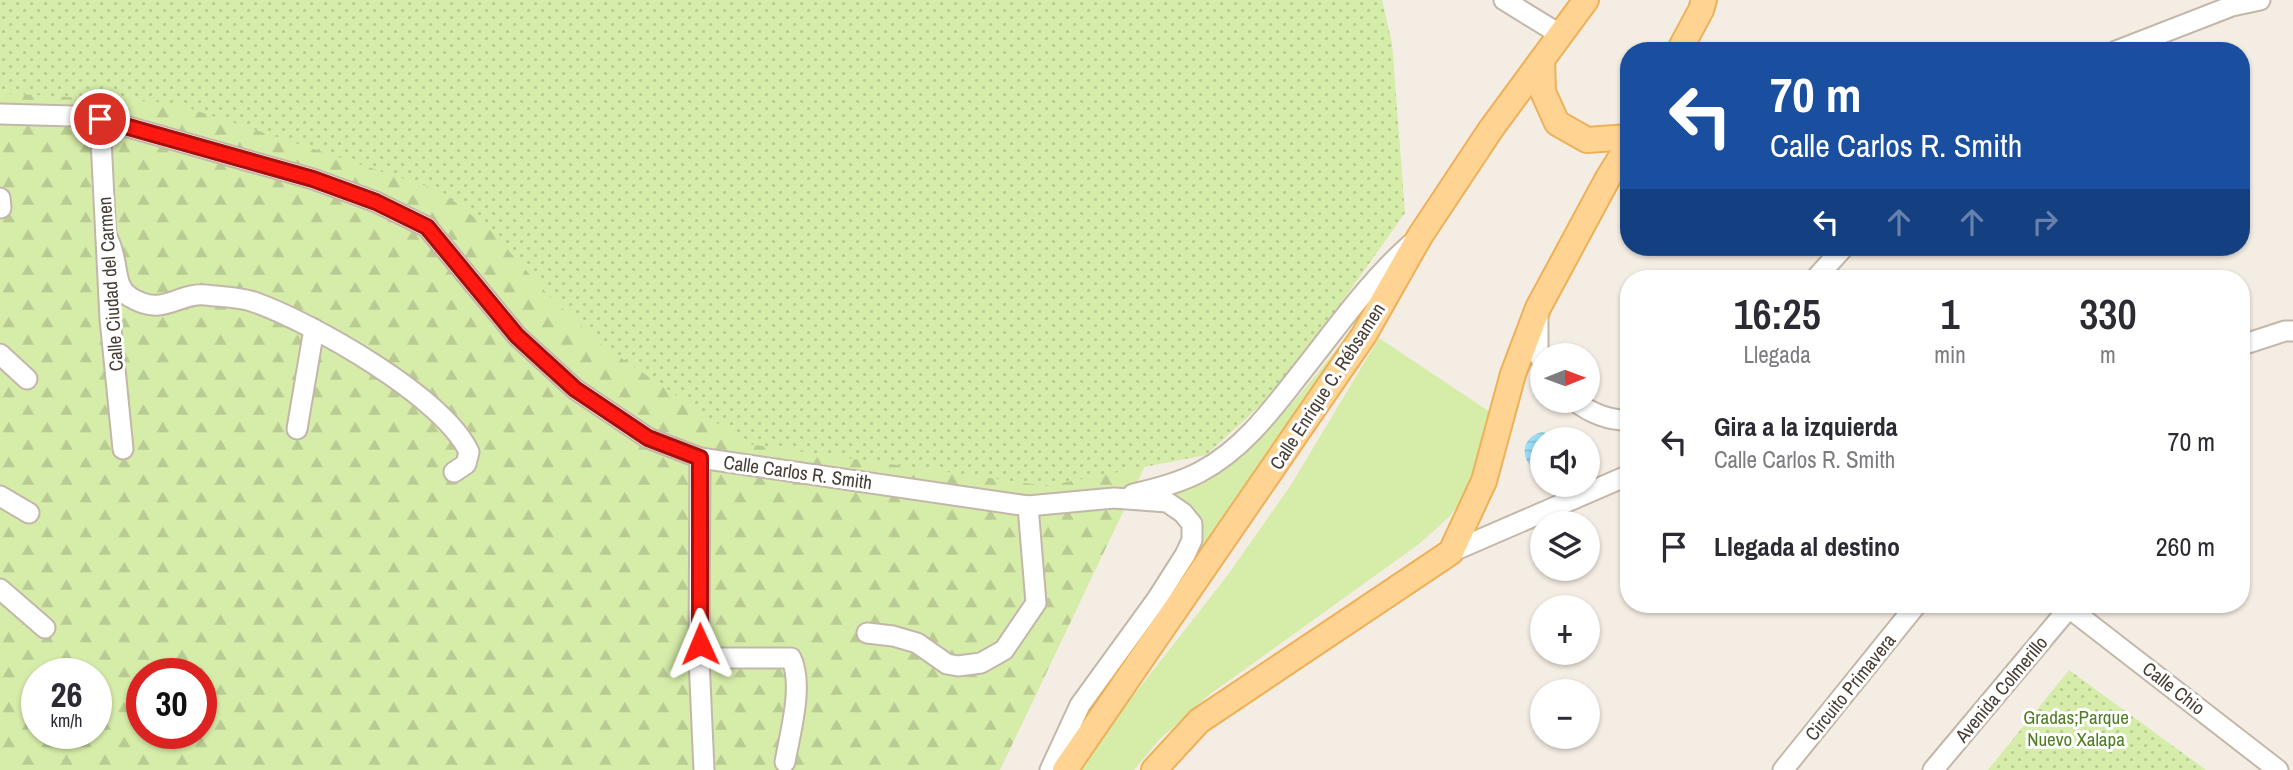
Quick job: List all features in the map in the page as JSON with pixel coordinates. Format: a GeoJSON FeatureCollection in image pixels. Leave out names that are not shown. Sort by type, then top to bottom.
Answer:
{"type":"FeatureCollection","features":[{"type":"Feature","properties":{"kind":"main road","name":"Calle Enrique C. Rébsamen"},"geometry":{"type":"LineString","coordinates":[[1065,770],[1364,335],[1420,236],[1491,129],[1586,0]]}},
{"type":"Feature","properties":{"kind":"main road"},"geometry":{"type":"LineString","coordinates":[[1684,42],[1704,0]]}},
{"type":"Feature","properties":{"kind":"main road"},"geometry":{"type":"LineString","coordinates":[[1542,60],[1543,92],[1557,123],[1587,140],[1620,138]]}},
{"type":"Feature","properties":{"kind":"main road"},"geometry":{"type":"LineString","coordinates":[[1154,770],[1199,721],[1451,552],[1484,481],[1513,374],[1538,308],[1620,159]]}},
{"type":"Feature","properties":{"kind":"street"},"geometry":{"type":"LineString","coordinates":[[1504,0],[1561,35]]}},
{"type":"Feature","properties":{"kind":"street"},"geometry":{"type":"LineString","coordinates":[[2139,42],[2232,6],[2260,0]]}},
{"type":"Feature","properties":{"kind":"street","name":"Calle Carlos R. Smith"},"geometry":{"type":"LineString","coordinates":[[0,114],[100,119],[313,179],[376,202],[427,227],[517,336],[575,389],[648,438],[700,458],[1028,506],[1114,498],[1165,486],[1200,472],[1237,446],[1267,416],[1387,265],[1420,236]]}},
{"type":"Feature","properties":{"kind":"street","name":"Calle Ciudad del Carmen"},"geometry":{"type":"LineString","coordinates":[[100,119],[110,319],[123,449]]}},
{"type":"Feature","properties":{"kind":"street"},"geometry":{"type":"LineString","coordinates":[[106,234],[119,284],[128,295],[143,303],[155,307],[202,295],[250,301],[314,329],[409,387],[463,438],[469,452],[466,464],[454,472]]}},
{"type":"Feature","properties":{"kind":"street"},"geometry":{"type":"LineString","coordinates":[[1823,270],[1836,256]]}},
{"type":"Feature","properties":{"kind":"street"},"geometry":{"type":"LineString","coordinates":[[1538,308],[1538,343]]}},
{"type":"Feature","properties":{"kind":"street"},"geometry":{"type":"LineString","coordinates":[[297,429],[314,329]]}},
{"type":"Feature","properties":{"kind":"street"},"geometry":{"type":"LineString","coordinates":[[2250,342],[2293,331]]}},
{"type":"Feature","properties":{"kind":"street"},"geometry":{"type":"LineString","coordinates":[[0,355],[27,379]]}},
{"type":"Feature","properties":{"kind":"street"},"geometry":{"type":"LineString","coordinates":[[1596,413],[1620,421]]}},
{"type":"Feature","properties":{"kind":"street"},"geometry":{"type":"LineString","coordinates":[[700,458],[699,658],[704,770]]}},
{"type":"Feature","properties":{"kind":"street"},"geometry":{"type":"LineString","coordinates":[[1451,552],[1620,479]]}},
{"type":"Feature","properties":{"kind":"street"},"geometry":{"type":"LineString","coordinates":[[0,496],[29,513]]}},
{"type":"Feature","properties":{"kind":"street","name":"Calle Carlos R. Smith"},"geometry":{"type":"LineString","coordinates":[[1050,770],[1080,705],[1157,599],[1192,540],[1192,524],[1183,513],[1167,502],[1114,498]]}},
{"type":"Feature","properties":{"kind":"street"},"geometry":{"type":"LineString","coordinates":[[867,633],[893,636],[917,643],[947,664],[958,666],[981,663],[1004,650],[1036,603],[1028,506]]}},
{"type":"Feature","properties":{"kind":"street"},"geometry":{"type":"LineString","coordinates":[[0,589],[45,628]]}},
{"type":"Feature","properties":{"kind":"street","name":"Circuito Primavera"},"geometry":{"type":"LineString","coordinates":[[1783,770],[1910,613]]}},
{"type":"Feature","properties":{"kind":"street","name":"Avenida Colmerillo"},"geometry":{"type":"LineString","coordinates":[[1933,770],[2063,613]]}},
{"type":"Feature","properties":{"kind":"street","name":"Calle Chio"},"geometry":{"type":"LineString","coordinates":[[2078,613],[2278,770]]}},
{"type":"Feature","properties":{"kind":"street"},"geometry":{"type":"LineString","coordinates":[[699,658],[791,658],[796,668],[795,702],[785,762]]}},
{"type":"Feature","properties":{"kind":"green space"},"geometry":{"type":"Polygon","coordinates":[[[0,0],[1163,428],[1000,770],[0,770],[0,0]]]}},
{"type":"Feature","properties":{"kind":"green space"},"geometry":{"type":"Polygon","coordinates":[[[0,0],[1382,0],[1392,43],[1405,213],[1282,386],[1206,455],[1046,486],[748,444],[599,343],[549,296],[490,230],[441,191],[173,103],[0,93],[0,0]]]}},
{"type":"Feature","properties":{"kind":"green space"},"geometry":{"type":"Polygon","coordinates":[[[1395,268],[1061,770],[1084,718],[1201,546],[1203,531],[1197,516],[1173,493],[1227,464],[1265,432],[1324,365],[1395,268]]]}},
{"type":"Feature","properties":{"kind":"green space"},"geometry":{"type":"Polygon","coordinates":[[[1379,338],[1490,412],[1466,495],[1449,517],[1419,544],[1209,695],[1160,739],[1134,770],[1075,770],[1227,576],[1291,485],[1379,338]]]}},
{"type":"Feature","properties":{"kind":"green space","name":"Gradas;Parque Nuevo Xalapa"},"geometry":{"type":"Polygon","coordinates":[[[2069,670],[2206,770],[1988,770],[2069,670]]]}},
{"type":"Feature","properties":{"kind":"water"},"geometry":{"type":"Polygon","coordinates":[[[1530,438],[1530,464],[1525,451],[1530,438]]]}},
{"type":"Feature","properties":{"kind":"route"},"geometry":{"type":"LineString","coordinates":[[100,119],[313,179],[376,202],[427,227],[517,336],[575,389],[648,438],[700,458],[700,644]]}}]}
